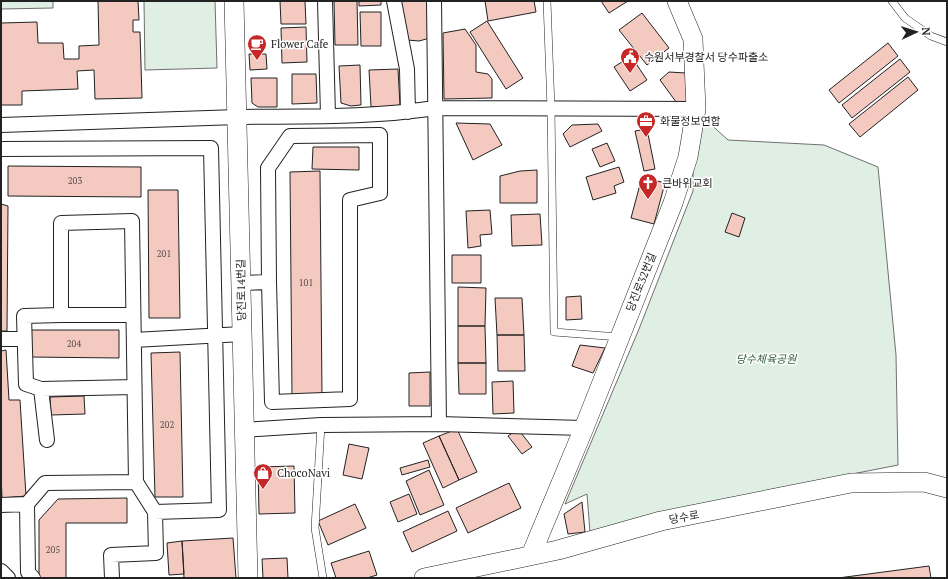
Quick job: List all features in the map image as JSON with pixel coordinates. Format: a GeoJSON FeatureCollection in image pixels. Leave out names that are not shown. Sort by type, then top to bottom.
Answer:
{"type":"FeatureCollection","features":[{"type":"Feature","properties":{"kind":"street","name":"당진로14번길"},"geometry":{"type":"LineString","coordinates":[[234,1],[248,578]]}},
{"type":"Feature","properties":{"kind":"street"},"geometry":{"type":"LineString","coordinates":[[325,1],[328,116]]}},
{"type":"Feature","properties":{"kind":"street"},"geometry":{"type":"LineString","coordinates":[[394,1],[407,69],[408,112]]}},
{"type":"Feature","properties":{"kind":"street"},"geometry":{"type":"LineString","coordinates":[[434,1],[439,424]]}},
{"type":"Feature","properties":{"kind":"street","name":"당진로32번길"},"geometry":{"type":"LineString","coordinates":[[531,554],[584,428],[673,203],[688,157],[696,109],[693,38],[677,1]]}},
{"type":"Feature","properties":{"kind":"street"},"geometry":{"type":"LineString","coordinates":[[1,125],[237,117],[328,116],[408,112],[435,108],[696,109]]}},
{"type":"Feature","properties":{"kind":"street"},"geometry":{"type":"LineString","coordinates":[[380,135],[380,193],[350,200],[350,399],[272,402],[269,282],[268,168],[290,136],[380,135]]}},
{"type":"Feature","properties":{"kind":"street"},"geometry":{"type":"LineString","coordinates":[[1,149],[211,148],[219,510],[155,512]]}},
{"type":"Feature","properties":{"kind":"street"},"geometry":{"type":"LineString","coordinates":[[61,315],[61,223],[132,222],[136,482],[155,512],[156,553],[112,555],[112,578]]}},
{"type":"Feature","properties":{"kind":"street"},"geometry":{"type":"LineString","coordinates":[[241,283],[269,282]]}},
{"type":"Feature","properties":{"kind":"street"},"geometry":{"type":"LineString","coordinates":[[133,315],[24,316],[24,338],[26,384],[41,389],[134,387]]}},
{"type":"Feature","properties":{"kind":"street"},"geometry":{"type":"LineString","coordinates":[[134,340],[242,334]]}},
{"type":"Feature","properties":{"kind":"street"},"geometry":{"type":"LineString","coordinates":[[1,339],[24,338]]}},
{"type":"Feature","properties":{"kind":"street"},"geometry":{"type":"LineString","coordinates":[[41,389],[47,440]]}},
{"type":"Feature","properties":{"kind":"street"},"geometry":{"type":"LineString","coordinates":[[244,430],[321,425],[439,424],[584,428]]}},
{"type":"Feature","properties":{"kind":"street"},"geometry":{"type":"LineString","coordinates":[[33,578],[28,572],[27,504],[45,483],[136,482]]}},
{"type":"Feature","properties":{"kind":"street","name":"당수로"},"geometry":{"type":"LineString","coordinates":[[424,578],[531,554],[558,550],[661,521],[851,483],[924,482],[947,488]]}},
{"type":"Feature","properties":{"kind":"street"},"geometry":{"type":"LineString","coordinates":[[1,506],[27,504]]}},
{"type":"Feature","properties":{"kind":"street"},"geometry":{"type":"LineString","coordinates":[[1,571],[8,578]]}},
{"type":"Feature","properties":{"kind":"lane"},"geometry":{"type":"LineString","coordinates":[[547,1],[551,108],[554,332],[620,337]]}},
{"type":"Feature","properties":{"kind":"lane"},"geometry":{"type":"LineString","coordinates":[[892,1],[905,18],[931,36],[947,42]]}},
{"type":"Feature","properties":{"kind":"lane"},"geometry":{"type":"LineString","coordinates":[[321,425],[315,528],[323,578]]}},
{"type":"Feature","properties":{"kind":"green space"},"geometry":{"type":"Polygon","coordinates":[[[1,1],[53,1],[53,8],[1,9],[1,1]]]}},
{"type":"Feature","properties":{"kind":"green space"},"geometry":{"type":"Polygon","coordinates":[[[144,1],[215,1],[217,68],[145,70],[144,1]]]}},
{"type":"Feature","properties":{"kind":"green space","name":"당수체육공원"},"geometry":{"type":"Polygon","coordinates":[[[704,118],[728,140],[824,145],[878,167],[896,355],[898,465],[771,490],[590,532],[587,494],[565,504],[639,329],[693,191],[693,170],[704,118]]]}},
{"type":"Feature","properties":{"kind":"building"},"geometry":{"type":"Polygon","coordinates":[[[98,1],[138,1],[139,20],[133,20],[133,32],[140,32],[142,98],[95,99],[94,70],[77,71],[78,89],[22,91],[22,105],[1,105],[1,23],[37,22],[38,43],[63,43],[64,59],[79,59],[79,46],[99,45],[98,1]]]}},
{"type":"Feature","properties":{"kind":"building"},"geometry":{"type":"Polygon","coordinates":[[[280,1],[305,1],[306,24],[281,24],[280,1]]]}},
{"type":"Feature","properties":{"kind":"building"},"geometry":{"type":"Polygon","coordinates":[[[334,1],[357,1],[358,45],[335,45],[334,1]]]}},
{"type":"Feature","properties":{"kind":"building"},"geometry":{"type":"Polygon","coordinates":[[[359,1],[381,1],[381,5],[359,6],[359,1]]]}},
{"type":"Feature","properties":{"kind":"building"},"geometry":{"type":"Polygon","coordinates":[[[400,1],[430,1],[430,38],[419,41],[407,40],[400,1]]]}},
{"type":"Feature","properties":{"kind":"building"},"geometry":{"type":"Polygon","coordinates":[[[485,1],[534,1],[536,12],[488,21],[485,1]]]}},
{"type":"Feature","properties":{"kind":"building"},"geometry":{"type":"Polygon","coordinates":[[[601,1],[628,1],[609,13],[601,1]]]}},
{"type":"Feature","properties":{"kind":"building"},"geometry":{"type":"Polygon","coordinates":[[[360,12],[381,12],[381,46],[361,46],[360,12]]]}},
{"type":"Feature","properties":{"kind":"building"},"geometry":{"type":"Polygon","coordinates":[[[642,13],[669,48],[647,65],[619,30],[642,13]]]}},
{"type":"Feature","properties":{"kind":"building"},"geometry":{"type":"Polygon","coordinates":[[[487,21],[523,78],[506,89],[470,32],[487,21]]]}},
{"type":"Feature","properties":{"kind":"building"},"geometry":{"type":"Polygon","coordinates":[[[306,27],[307,62],[282,63],[281,28],[306,27]]]}},
{"type":"Feature","properties":{"kind":"building"},"geometry":{"type":"Polygon","coordinates":[[[465,29],[476,45],[476,72],[488,74],[492,79],[492,98],[444,99],[443,33],[465,29]]]}},
{"type":"Feature","properties":{"kind":"building"},"geometry":{"type":"Polygon","coordinates":[[[888,43],[898,56],[839,103],[829,90],[888,43]]]}},
{"type":"Feature","properties":{"kind":"building"},"geometry":{"type":"Polygon","coordinates":[[[249,54],[266,54],[267,69],[250,70],[249,54]]]}},
{"type":"Feature","properties":{"kind":"building","name":"수원서부경찰서 당수파출소"},"geometry":{"type":"Polygon","coordinates":[[[631,56],[647,80],[630,91],[614,67],[631,56]]]}},
{"type":"Feature","properties":{"kind":"building"},"geometry":{"type":"Polygon","coordinates":[[[900,59],[910,72],[852,118],[842,105],[900,59]]]}},
{"type":"Feature","properties":{"kind":"building"},"geometry":{"type":"Polygon","coordinates":[[[360,65],[361,105],[351,106],[341,103],[339,66],[360,65]]]}},
{"type":"Feature","properties":{"kind":"building"},"geometry":{"type":"Polygon","coordinates":[[[398,69],[400,106],[371,107],[369,70],[398,69]]]}},
{"type":"Feature","properties":{"kind":"building"},"geometry":{"type":"Polygon","coordinates":[[[669,72],[686,73],[688,100],[679,106],[660,80],[669,72]]]}},
{"type":"Feature","properties":{"kind":"building"},"geometry":{"type":"Polygon","coordinates":[[[292,74],[316,74],[317,103],[292,104],[292,74]]]}},
{"type":"Feature","properties":{"kind":"building"},"geometry":{"type":"Polygon","coordinates":[[[908,77],[918,90],[860,137],[849,124],[908,77]]]}},
{"type":"Feature","properties":{"kind":"building"},"geometry":{"type":"Polygon","coordinates":[[[251,78],[277,78],[277,107],[258,107],[252,103],[251,78]]]}},
{"type":"Feature","properties":{"kind":"building"},"geometry":{"type":"Polygon","coordinates":[[[456,123],[490,124],[502,145],[473,160],[456,123]]]}},
{"type":"Feature","properties":{"kind":"building"},"geometry":{"type":"Polygon","coordinates":[[[598,124],[602,131],[570,147],[563,134],[572,125],[598,124]]]}},
{"type":"Feature","properties":{"kind":"building"},"geometry":{"type":"Polygon","coordinates":[[[647,129],[655,169],[644,171],[635,131],[647,129]]]}},
{"type":"Feature","properties":{"kind":"building"},"geometry":{"type":"Polygon","coordinates":[[[607,143],[615,161],[600,167],[592,149],[607,143]]]}},
{"type":"Feature","properties":{"kind":"building"},"geometry":{"type":"Polygon","coordinates":[[[313,147],[359,147],[359,170],[312,169],[313,147]]]}},
{"type":"Feature","properties":{"kind":"building"},"geometry":{"type":"Polygon","coordinates":[[[8,166],[141,167],[141,197],[8,196],[8,166]]]}},
{"type":"Feature","properties":{"kind":"building"},"geometry":{"type":"Polygon","coordinates":[[[619,167],[624,182],[614,186],[616,193],[593,200],[586,177],[619,167]]]}},
{"type":"Feature","properties":{"kind":"building"},"geometry":{"type":"Polygon","coordinates":[[[537,170],[537,203],[500,203],[500,176],[520,171],[537,170]]]}},
{"type":"Feature","properties":{"kind":"building"},"geometry":{"type":"Polygon","coordinates":[[[320,171],[322,395],[292,395],[290,172],[320,171]]]}},
{"type":"Feature","properties":{"kind":"building","name":"큰바위교회"},"geometry":{"type":"Polygon","coordinates":[[[642,177],[665,183],[654,224],[631,218],[642,177]]]}},
{"type":"Feature","properties":{"kind":"building"},"geometry":{"type":"Polygon","coordinates":[[[148,190],[178,190],[180,318],[149,318],[148,190]]]}},
{"type":"Feature","properties":{"kind":"building"},"geometry":{"type":"Polygon","coordinates":[[[1,204],[8,206],[7,331],[1,331],[1,204]]]}},
{"type":"Feature","properties":{"kind":"building"},"geometry":{"type":"Polygon","coordinates":[[[490,210],[492,234],[480,235],[481,246],[468,248],[466,211],[490,210]]]}},
{"type":"Feature","properties":{"kind":"building"},"geometry":{"type":"Polygon","coordinates":[[[732,213],[745,218],[739,237],[725,232],[732,213]]]}},
{"type":"Feature","properties":{"kind":"building"},"geometry":{"type":"Polygon","coordinates":[[[540,214],[542,245],[512,246],[511,215],[540,214]]]}},
{"type":"Feature","properties":{"kind":"building"},"geometry":{"type":"Polygon","coordinates":[[[452,255],[481,255],[481,283],[452,283],[452,255]]]}},
{"type":"Feature","properties":{"kind":"building"},"geometry":{"type":"Polygon","coordinates":[[[458,287],[486,288],[485,326],[458,326],[458,287]]]}},
{"type":"Feature","properties":{"kind":"building"},"geometry":{"type":"Polygon","coordinates":[[[581,296],[582,319],[566,320],[566,297],[581,296]]]}},
{"type":"Feature","properties":{"kind":"building"},"geometry":{"type":"Polygon","coordinates":[[[495,298],[522,298],[524,335],[497,335],[495,298]]]}},
{"type":"Feature","properties":{"kind":"building"},"geometry":{"type":"Polygon","coordinates":[[[458,326],[485,326],[486,363],[458,363],[458,326]]]}},
{"type":"Feature","properties":{"kind":"building"},"geometry":{"type":"Polygon","coordinates":[[[29,330],[119,330],[119,358],[29,357],[29,330]]]}},
{"type":"Feature","properties":{"kind":"building"},"geometry":{"type":"Polygon","coordinates":[[[497,335],[524,335],[525,371],[498,371],[497,335]]]}},
{"type":"Feature","properties":{"kind":"building"},"geometry":{"type":"Polygon","coordinates":[[[580,345],[605,348],[593,373],[572,366],[580,345]]]}},
{"type":"Feature","properties":{"kind":"building"},"geometry":{"type":"Polygon","coordinates":[[[6,350],[9,400],[20,400],[26,496],[2,498],[1,351],[6,350]]]}},
{"type":"Feature","properties":{"kind":"building"},"geometry":{"type":"Polygon","coordinates":[[[180,352],[183,497],[155,497],[151,353],[180,352]]]}},
{"type":"Feature","properties":{"kind":"building"},"geometry":{"type":"Polygon","coordinates":[[[458,363],[486,363],[486,394],[459,394],[458,363]]]}},
{"type":"Feature","properties":{"kind":"building"},"geometry":{"type":"Polygon","coordinates":[[[430,372],[430,406],[409,406],[409,373],[430,372]]]}},
{"type":"Feature","properties":{"kind":"building"},"geometry":{"type":"Polygon","coordinates":[[[513,381],[514,413],[493,414],[492,382],[513,381]]]}},
{"type":"Feature","properties":{"kind":"building"},"geometry":{"type":"Polygon","coordinates":[[[84,396],[85,414],[51,415],[50,397],[84,396]]]}},
{"type":"Feature","properties":{"kind":"building"},"geometry":{"type":"Polygon","coordinates":[[[457,429],[477,472],[459,480],[439,436],[457,429]]]}},
{"type":"Feature","properties":{"kind":"building"},"geometry":{"type":"Polygon","coordinates":[[[518,429],[532,447],[522,454],[508,436],[518,429]]]}},
{"type":"Feature","properties":{"kind":"building"},"geometry":{"type":"Polygon","coordinates":[[[439,436],[459,480],[443,488],[423,443],[439,436]]]}},
{"type":"Feature","properties":{"kind":"building"},"geometry":{"type":"Polygon","coordinates":[[[349,444],[369,448],[362,479],[343,475],[349,444]]]}},
{"type":"Feature","properties":{"kind":"building"},"geometry":{"type":"Polygon","coordinates":[[[428,460],[430,467],[402,475],[400,468],[428,460]]]}},
{"type":"Feature","properties":{"kind":"building"},"geometry":{"type":"Polygon","coordinates":[[[294,466],[295,513],[259,514],[258,467],[294,466]]]}},
{"type":"Feature","properties":{"kind":"building"},"geometry":{"type":"Polygon","coordinates":[[[429,470],[444,505],[420,515],[406,481],[429,470]]]}},
{"type":"Feature","properties":{"kind":"building"},"geometry":{"type":"Polygon","coordinates":[[[509,483],[521,508],[468,533],[456,508],[509,483]]]}},
{"type":"Feature","properties":{"kind":"building"},"geometry":{"type":"Polygon","coordinates":[[[409,494],[417,514],[398,522],[390,502],[409,494]]]}},
{"type":"Feature","properties":{"kind":"building"},"geometry":{"type":"Polygon","coordinates":[[[127,498],[127,523],[66,523],[66,578],[39,578],[39,520],[58,499],[127,498]]]}},
{"type":"Feature","properties":{"kind":"building"},"geometry":{"type":"Polygon","coordinates":[[[582,502],[585,532],[568,534],[564,514],[582,502]]]}},
{"type":"Feature","properties":{"kind":"building"},"geometry":{"type":"Polygon","coordinates":[[[355,504],[366,528],[328,545],[318,521],[355,504]]]}},
{"type":"Feature","properties":{"kind":"building"},"geometry":{"type":"Polygon","coordinates":[[[448,511],[457,531],[412,552],[403,532],[448,511]]]}},
{"type":"Feature","properties":{"kind":"building"},"geometry":{"type":"Polygon","coordinates":[[[233,538],[236,578],[184,578],[182,541],[233,538]]]}},
{"type":"Feature","properties":{"kind":"building"},"geometry":{"type":"Polygon","coordinates":[[[182,541],[184,574],[169,575],[167,543],[182,541]]]}},
{"type":"Feature","properties":{"kind":"building"},"geometry":{"type":"Polygon","coordinates":[[[369,551],[377,575],[367,578],[336,578],[331,563],[369,551]]]}},
{"type":"Feature","properties":{"kind":"building"},"geometry":{"type":"Polygon","coordinates":[[[287,558],[288,578],[263,578],[262,559],[287,558]]]}},
{"type":"Feature","properties":{"kind":"building"},"geometry":{"type":"Polygon","coordinates":[[[929,566],[931,578],[838,578],[929,566]]]}},
{"type":"Feature","properties":{"kind":"place","name":"Flower Cafe"},"geometry":{"type":"Point","coordinates":[257,61]}},
{"type":"Feature","properties":{"kind":"place","name":"수원서부경찰서 당수파출소"},"geometry":{"type":"Point","coordinates":[630,74]}},
{"type":"Feature","properties":{"kind":"place","name":"화물정보연합"},"geometry":{"type":"Point","coordinates":[646,138]}},
{"type":"Feature","properties":{"kind":"place","name":"큰바위교회"},"geometry":{"type":"Point","coordinates":[648,200]}},
{"type":"Feature","properties":{"kind":"place","name":"ChocoNavi"},"geometry":{"type":"Point","coordinates":[263,490]}}]}
